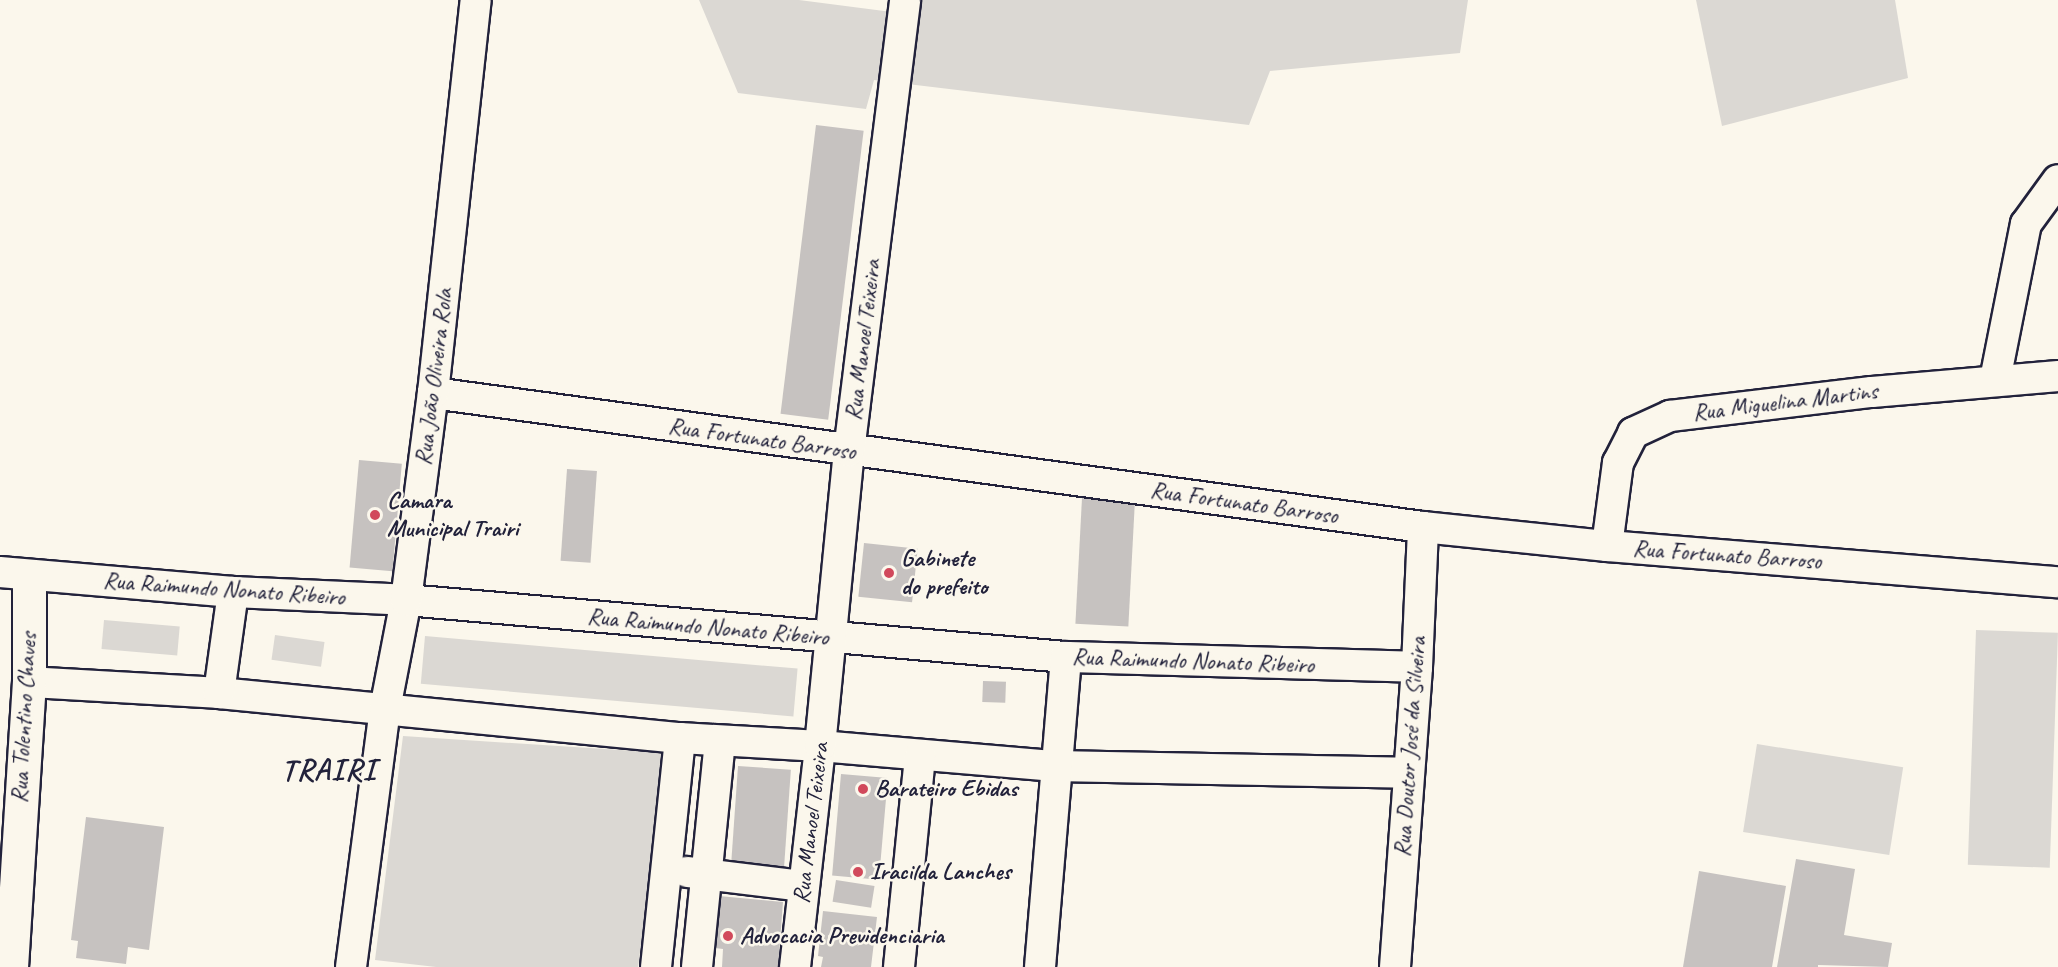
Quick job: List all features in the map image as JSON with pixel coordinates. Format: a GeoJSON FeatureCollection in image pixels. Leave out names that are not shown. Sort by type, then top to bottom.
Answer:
{"type":"FeatureCollection","features":[{"type":"Feature","properties":{"kind":"street","name":"Rua João Oliveira Rola"},"geometry":{"type":"LineString","coordinates":[[351,967],[385,709],[406,600],[433,393],[476,0]]}},
{"type":"Feature","properties":{"kind":"street","name":"Rua Manoel Teixeira"},"geometry":{"type":"LineString","coordinates":[[795,967],[820,746],[849,451],[905,0]]}},
{"type":"Feature","properties":{"kind":"street"},"geometry":{"type":"LineString","coordinates":[[1995,380],[2026,224],[2058,180]]}},
{"type":"Feature","properties":{"kind":"street","name":"Rua Miguelina Martins"},"geometry":{"type":"LineString","coordinates":[[1607,546],[1617,463],[1633,433],[1670,416],[1995,380],[2058,376]]}},
{"type":"Feature","properties":{"kind":"street","name":"Rua Fortunato Barroso"},"geometry":{"type":"LineString","coordinates":[[433,393],[1423,527],[1607,546],[2058,582]]}},
{"type":"Feature","properties":{"kind":"street","name":"Rua Doutor José da Silveira"},"geometry":{"type":"LineString","coordinates":[[1395,967],[1417,667],[1423,527]]}},
{"type":"Feature","properties":{"kind":"street","name":"Rua Raimundo Nonato Ribeiro"},"geometry":{"type":"LineString","coordinates":[[14,574],[233,592],[406,600],[1066,657],[1417,667]]}},
{"type":"Feature","properties":{"kind":"street","name":"Rua Tolentino Chaves"},"geometry":{"type":"LineString","coordinates":[[11,967],[29,682],[14,574]]}},
{"type":"Feature","properties":{"kind":"street"},"geometry":{"type":"LineString","coordinates":[[219,693],[233,592]]}},
{"type":"Feature","properties":{"kind":"street"},"geometry":{"type":"LineString","coordinates":[[1040,967],[1055,766],[1066,657]]}},
{"type":"Feature","properties":{"kind":"street"},"geometry":{"type":"LineString","coordinates":[[29,682],[219,693],[680,738],[820,746],[1055,766],[1408,773]]}},
{"type":"Feature","properties":{"kind":"street"},"geometry":{"type":"LineString","coordinates":[[656,967],[680,738]]}},
{"type":"Feature","properties":{"kind":"street"},"geometry":{"type":"LineString","coordinates":[[697,967],[720,741]]}},
{"type":"Feature","properties":{"kind":"street"},"geometry":{"type":"LineString","coordinates":[[899,967],[920,756]]}},
{"type":"Feature","properties":{"kind":"street"},"geometry":{"type":"LineString","coordinates":[[666,870],[803,886]]}},
{"type":"Feature","properties":{"kind":"shaded area"},"geometry":{"type":"Polygon","coordinates":[[[699,0],[799,0],[915,15],[918,0],[1468,0],[1460,53],[1270,71],[1249,125],[874,80],[866,109],[738,93],[699,0]]]}},
{"type":"Feature","properties":{"kind":"shaded area"},"geometry":{"type":"Polygon","coordinates":[[[1696,0],[1895,0],[1908,78],[1722,126],[1696,0]]]}},
{"type":"Feature","properties":{"kind":"shaded area"},"geometry":{"type":"Polygon","coordinates":[[[104,620],[180,627],[177,656],[101,649],[104,620]]]}},
{"type":"Feature","properties":{"kind":"shaded area"},"geometry":{"type":"Polygon","coordinates":[[[1976,630],[2058,633],[2050,868],[1968,865],[1976,630]]]}},
{"type":"Feature","properties":{"kind":"shaded area"},"geometry":{"type":"Polygon","coordinates":[[[275,635],[325,642],[321,667],[272,660],[275,635]]]}},
{"type":"Feature","properties":{"kind":"shaded area"},"geometry":{"type":"Polygon","coordinates":[[[425,636],[798,669],[793,716],[421,684],[425,636]]]}},
{"type":"Feature","properties":{"kind":"shaded area"},"geometry":{"type":"Polygon","coordinates":[[[403,736],[667,753],[638,967],[436,967],[375,960],[403,736]]]}},
{"type":"Feature","properties":{"kind":"shaded area"},"geometry":{"type":"Polygon","coordinates":[[[1757,744],[1903,767],[1889,855],[1743,832],[1757,744]]]}},
{"type":"Feature","properties":{"kind":"building"},"geometry":{"type":"Polygon","coordinates":[[[816,125],[864,131],[828,420],[781,414],[816,125]]]}},
{"type":"Feature","properties":{"kind":"building","name":"Camara Municipal Trairi"},"geometry":{"type":"Polygon","coordinates":[[[359,460],[402,464],[392,571],[350,568],[359,460]]]}},
{"type":"Feature","properties":{"kind":"building"},"geometry":{"type":"Polygon","coordinates":[[[567,469],[597,471],[591,563],[561,561],[567,469]]]}},
{"type":"Feature","properties":{"kind":"building"},"geometry":{"type":"Polygon","coordinates":[[[1082,498],[1135,501],[1128,627],[1075,624],[1082,498]]]}},
{"type":"Feature","properties":{"kind":"building","name":"Gabinete do prefeito"},"geometry":{"type":"Polygon","coordinates":[[[864,543],[918,549],[912,602],[858,597],[864,543]]]}},
{"type":"Feature","properties":{"kind":"building"},"geometry":{"type":"Polygon","coordinates":[[[983,681],[1006,682],[1005,703],[982,702],[983,681]]]}},
{"type":"Feature","properties":{"kind":"building"},"geometry":{"type":"Polygon","coordinates":[[[738,766],[791,770],[784,866],[731,863],[738,766]]]}},
{"type":"Feature","properties":{"kind":"building"},"geometry":{"type":"Polygon","coordinates":[[[841,774],[888,778],[879,880],[832,876],[841,774]]]}},
{"type":"Feature","properties":{"kind":"building"},"geometry":{"type":"Polygon","coordinates":[[[86,817],[164,827],[149,950],[128,947],[126,964],[76,958],[78,941],[71,940],[86,817]]]}},
{"type":"Feature","properties":{"kind":"building"},"geometry":{"type":"Polygon","coordinates":[[[1796,859],[1855,869],[1844,935],[1892,943],[1888,967],[1818,965],[1818,967],[1777,967],[1796,859]]]}},
{"type":"Feature","properties":{"kind":"building"},"geometry":{"type":"Polygon","coordinates":[[[1699,871],[1786,886],[1772,967],[1683,967],[1699,871]]]}},
{"type":"Feature","properties":{"kind":"building"},"geometry":{"type":"Polygon","coordinates":[[[836,880],[875,886],[871,908],[833,902],[836,880]]]}},
{"type":"Feature","properties":{"kind":"building"},"geometry":{"type":"Polygon","coordinates":[[[719,896],[783,902],[778,967],[722,967],[723,949],[715,948],[719,896]]]}},
{"type":"Feature","properties":{"kind":"building"},"geometry":{"type":"Polygon","coordinates":[[[823,911],[877,917],[871,967],[821,967],[823,957],[818,956],[823,911]]]}},
{"type":"Feature","properties":{"kind":"place","name":"Camara Municipal Trairi"},"geometry":{"type":"Point","coordinates":[375,515]}},
{"type":"Feature","properties":{"kind":"place","name":"Gabinete do prefeito"},"geometry":{"type":"Point","coordinates":[889,573]}},
{"type":"Feature","properties":{"kind":"place","name":"Barateiro Ebidas"},"geometry":{"type":"Point","coordinates":[863,789]}},
{"type":"Feature","properties":{"kind":"place","name":"Iracilda Lanches"},"geometry":{"type":"Point","coordinates":[858,872]}},
{"type":"Feature","properties":{"kind":"place","name":"Advocacia Previdenciaria"},"geometry":{"type":"Point","coordinates":[728,936]}},
{"type":"Feature","properties":{"kind":"district","name":"TRAIRI"},"geometry":{"type":"Point","coordinates":[329,770]}}]}
